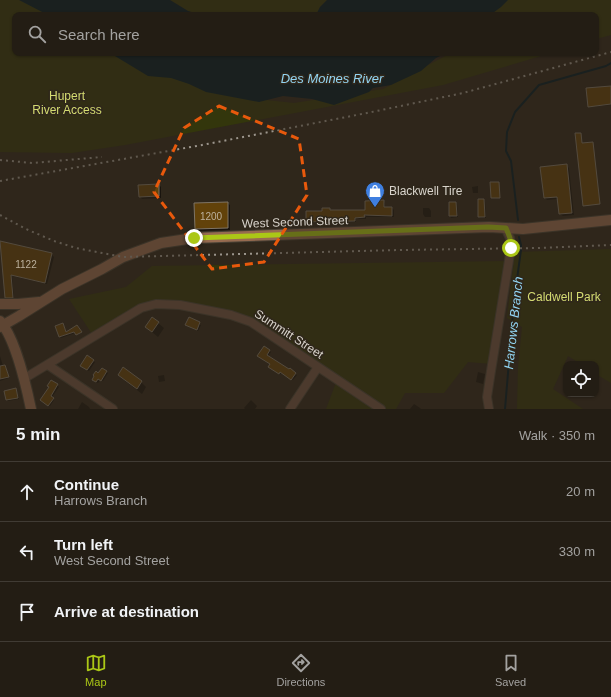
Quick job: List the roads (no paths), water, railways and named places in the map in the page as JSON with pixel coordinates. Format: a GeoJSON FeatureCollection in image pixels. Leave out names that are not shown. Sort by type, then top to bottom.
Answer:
{"type":"FeatureCollection","features":[{"type":"Feature","properties":{"kind":"main road","name":"West Second Street"},"geometry":{"type":"LineString","coordinates":[[1,324],[19,316],[41,301],[123,257],[161,243],[194,238],[488,227],[524,229],[611,220]]}},
{"type":"Feature","properties":{"kind":"main road"},"geometry":{"type":"LineString","coordinates":[[0,304],[18,304],[41,301]]}},
{"type":"Feature","properties":{"kind":"main road"},"geometry":{"type":"LineString","coordinates":[[1,324],[10,339],[25,378],[31,409]]}},
{"type":"Feature","properties":{"kind":"street"},"geometry":{"type":"LineString","coordinates":[[490,409],[487,398],[490,371],[511,248],[510,238],[506,228]]}},
{"type":"Feature","properties":{"kind":"street","name":"Summitt Street"},"geometry":{"type":"LineString","coordinates":[[25,378],[140,308],[156,304],[180,305],[231,314],[251,322],[381,409]]}},
{"type":"Feature","properties":{"kind":"street"},"geometry":{"type":"LineString","coordinates":[[48,365],[113,409]]}},
{"type":"Feature","properties":{"kind":"street"},"geometry":{"type":"LineString","coordinates":[[290,409],[318,367]]}},
{"type":"Feature","properties":{"kind":"water"},"geometry":{"type":"Polygon","coordinates":[[[19,0],[170,0],[191,12],[42,12],[19,0]]]}},
{"type":"Feature","properties":{"kind":"water"},"geometry":{"type":"Polygon","coordinates":[[[327,0],[508,0],[494,12],[318,12],[327,0]]]}},
{"type":"Feature","properties":{"kind":"water","name":"Des Moines River"},"geometry":{"type":"Polygon","coordinates":[[[115,56],[440,56],[421,71],[391,85],[373,88],[369,92],[334,105],[312,99],[283,96],[259,102],[206,92],[171,78],[148,76],[115,56]]]}},
{"type":"Feature","properties":{"kind":"waterway","name":"Harrows Branch"},"geometry":{"type":"LineString","coordinates":[[518,220],[511,161],[506,151],[507,132],[515,112],[539,85],[606,66],[611,63]]}},
{"type":"Feature","properties":{"kind":"waterway","name":"Harrows Branch"},"geometry":{"type":"LineString","coordinates":[[505,409],[514,301],[521,250],[519,237]]}},
{"type":"Feature","properties":{"kind":"railway"},"geometry":{"type":"LineString","coordinates":[[599,55],[611,52]]}},
{"type":"Feature","properties":{"kind":"railway"},"geometry":{"type":"LineString","coordinates":[[0,181],[202,145],[463,93],[597,56]]}},
{"type":"Feature","properties":{"kind":"railway"},"geometry":{"type":"LineString","coordinates":[[0,160],[32,163],[102,157]]}},
{"type":"Feature","properties":{"kind":"railway"},"geometry":{"type":"LineString","coordinates":[[0,215],[26,229],[54,241],[76,248],[123,257],[538,248],[611,245]]}},
{"type":"Feature","properties":{"kind":"place","name":"Blackwell Tire"},"geometry":{"type":"Point","coordinates":[375,208]}},
{"type":"Feature","properties":{"kind":"park label","name":"Hupert River Access"},"geometry":{"type":"Point","coordinates":[67,103]}},
{"type":"Feature","properties":{"kind":"park label","name":"Caldwell Park"},"geometry":{"type":"Point","coordinates":[564,297]}}]}
